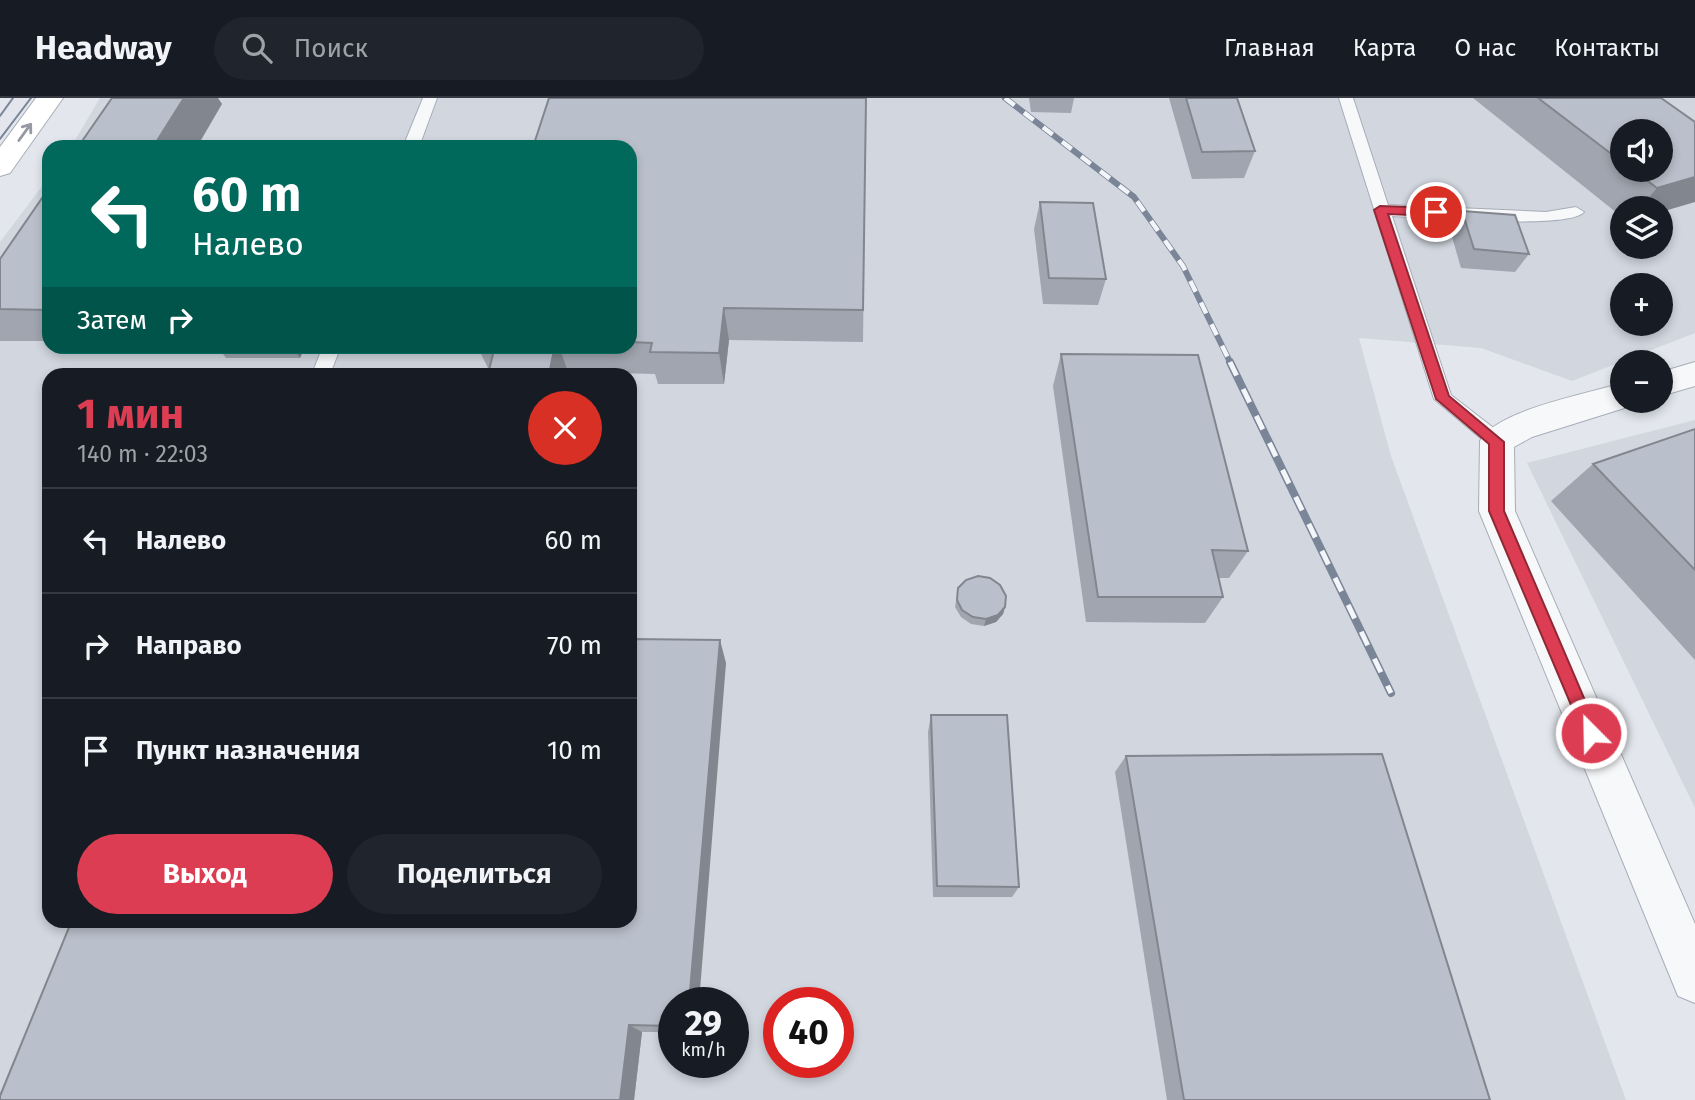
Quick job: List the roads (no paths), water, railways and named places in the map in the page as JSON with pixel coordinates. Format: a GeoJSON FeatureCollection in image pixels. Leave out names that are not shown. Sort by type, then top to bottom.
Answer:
{"type":"FeatureCollection","features":[{"type":"Feature","properties":{"kind":"main road"},"geometry":{"type":"LineString","coordinates":[[0,167],[50,98]]}},
{"type":"Feature","properties":{"kind":"street"},"geometry":{"type":"LineString","coordinates":[[1673,380],[1695,374]]}},
{"type":"Feature","properties":{"kind":"street"},"geometry":{"type":"LineString","coordinates":[[1610,400],[1520,427],[1497,442],[1497,511],[1695,979]]}},
{"type":"Feature","properties":{"kind":"lane"},"geometry":{"type":"LineString","coordinates":[[414,140],[430,98]]}},
{"type":"Feature","properties":{"kind":"lane"},"geometry":{"type":"LineString","coordinates":[[1346,98],[1443,399],[1497,442]]}},
{"type":"Feature","properties":{"kind":"lane"},"geometry":{"type":"LineString","coordinates":[[1380,210],[1546,217],[1576,212]]}},
{"type":"Feature","properties":{"kind":"tram line"},"geometry":{"type":"LineString","coordinates":[[0,116],[13,98]]}},
{"type":"Feature","properties":{"kind":"tram line"},"geometry":{"type":"LineString","coordinates":[[0,139],[31,98]]}},
{"type":"Feature","properties":{"kind":"railway"},"geometry":{"type":"LineString","coordinates":[[1005,98],[1134,197],[1183,266],[1231,364]]}},
{"type":"Feature","properties":{"kind":"railway"},"geometry":{"type":"LineString","coordinates":[[1230,362],[1391,693]]}}]}
